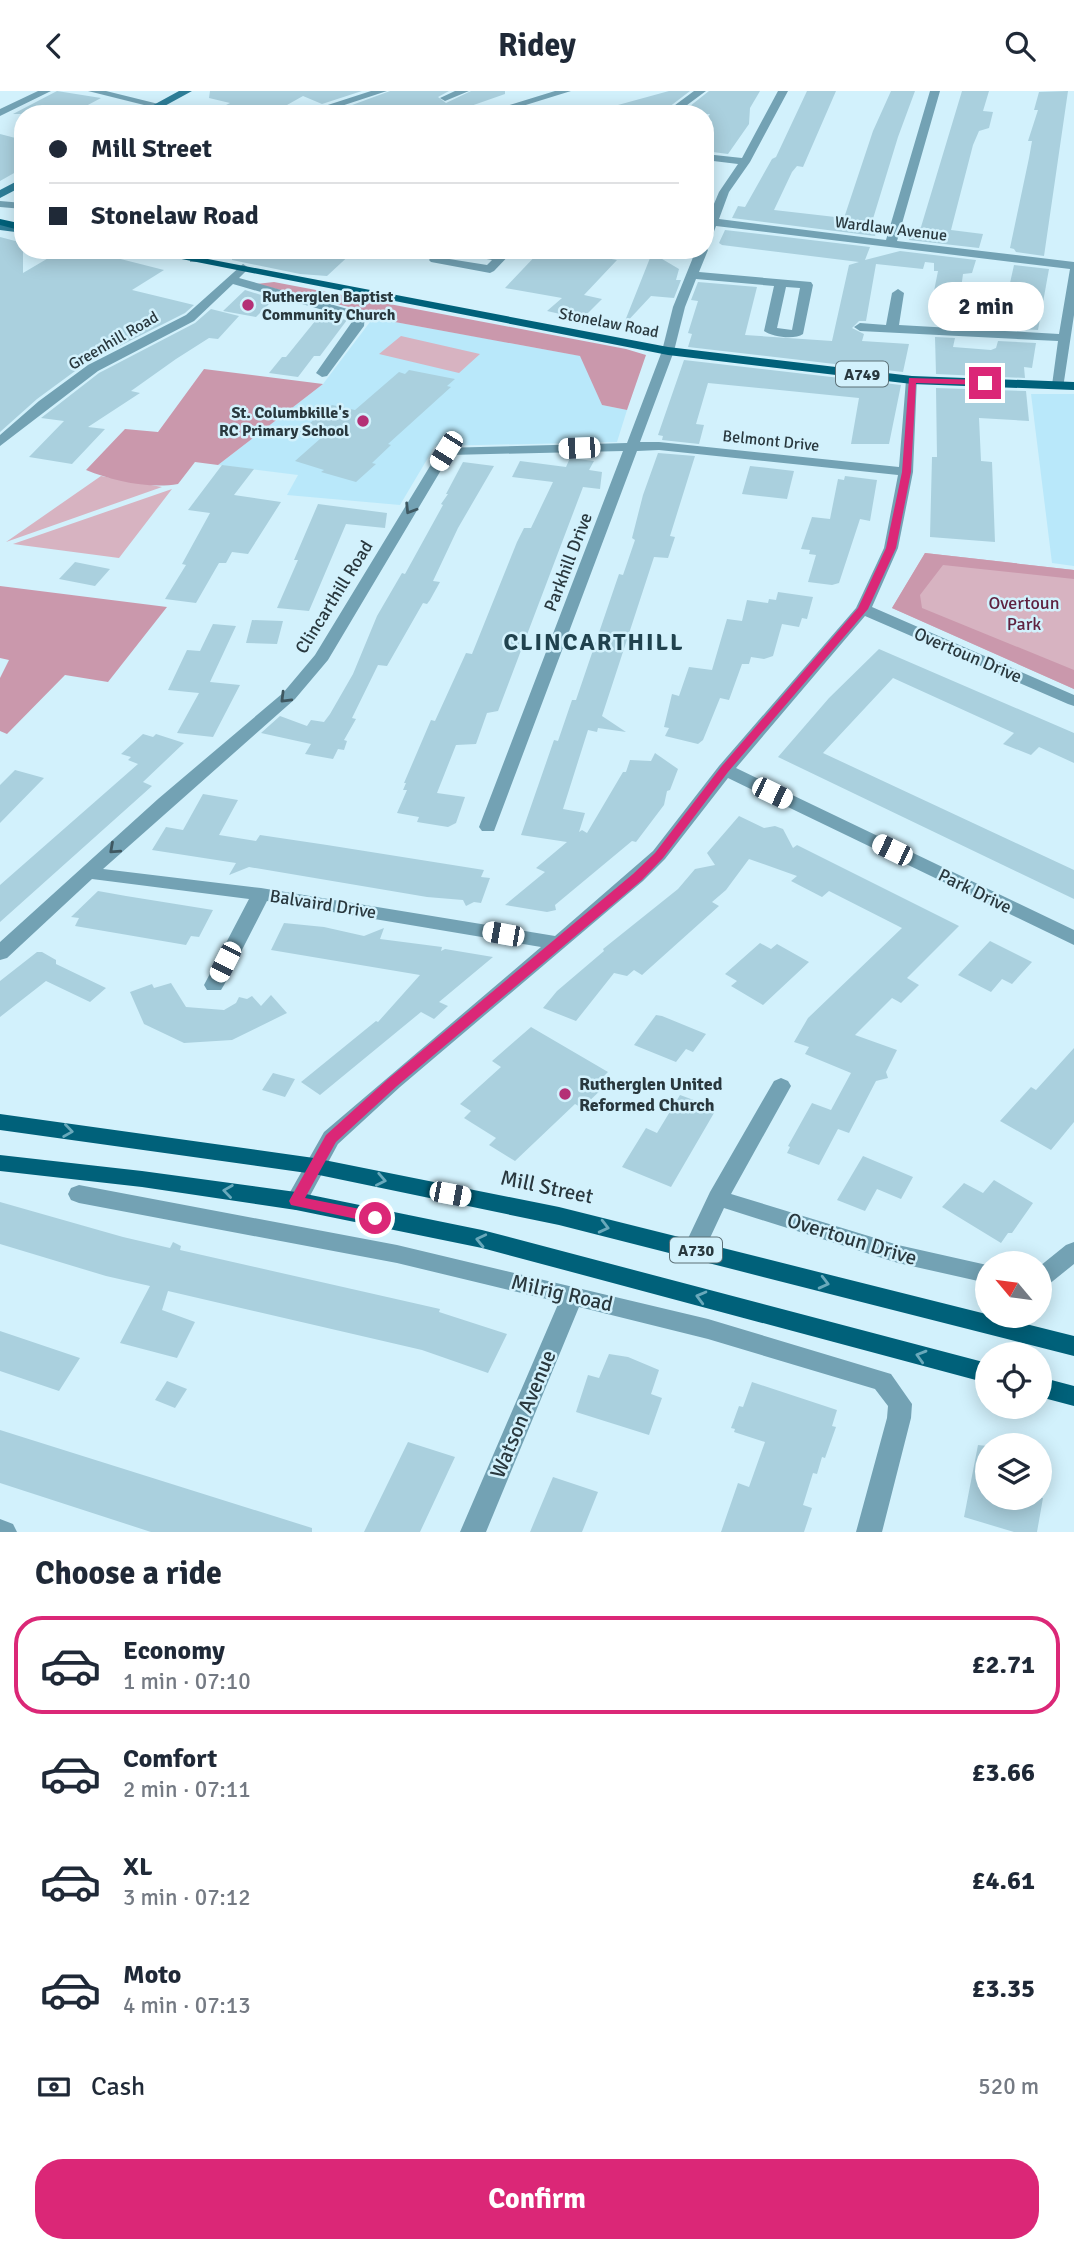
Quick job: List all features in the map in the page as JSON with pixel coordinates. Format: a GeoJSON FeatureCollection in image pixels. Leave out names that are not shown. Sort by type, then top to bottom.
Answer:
{"type":"FeatureCollection","features":[{"type":"Feature","properties":{"kind":"main road"},"geometry":{"type":"LineString","coordinates":[[159,105],[187,91]]}},
{"type":"Feature","properties":{"kind":"main road","name":"Stonelaw Road"},"geometry":{"type":"LineString","coordinates":[[189,259],[668,351],[912,380],[1074,386]]}},
{"type":"Feature","properties":{"kind":"main road","name":"Mill Street"},"geometry":{"type":"LineString","coordinates":[[0,1122],[314,1166],[559,1216],[1074,1346]]}},
{"type":"Feature","properties":{"kind":"main road","name":"A730"},"geometry":{"type":"LineString","coordinates":[[0,1163],[142,1179],[296,1201],[482,1240],[975,1370]]}},
{"type":"Feature","properties":{"kind":"main road"},"geometry":{"type":"LineString","coordinates":[[1052,1390],[1074,1396]]}},
{"type":"Feature","properties":{"kind":"street"},"geometry":{"type":"LineString","coordinates":[[17,105],[46,91]]}},
{"type":"Feature","properties":{"kind":"street"},"geometry":{"type":"LineString","coordinates":[[93,91],[153,105]]}},
{"type":"Feature","properties":{"kind":"street"},"geometry":{"type":"LineString","coordinates":[[335,105],[382,91]]}},
{"type":"Feature","properties":{"kind":"street"},"geometry":{"type":"LineString","coordinates":[[445,98],[464,91]]}},
{"type":"Feature","properties":{"kind":"street"},"geometry":{"type":"LineString","coordinates":[[517,105],[566,91]]}},
{"type":"Feature","properties":{"kind":"street"},"geometry":{"type":"LineString","coordinates":[[681,105],[701,91]]}},
{"type":"Feature","properties":{"kind":"street"},"geometry":{"type":"LineString","coordinates":[[714,212],[745,162],[783,91]]}},
{"type":"Feature","properties":{"kind":"street"},"geometry":{"type":"LineString","coordinates":[[890,244],[935,91]]}},
{"type":"Feature","properties":{"kind":"street"},"geometry":{"type":"LineString","coordinates":[[714,158],[745,162]]}},
{"type":"Feature","properties":{"kind":"street","name":"Wardlaw Avenue"},"geometry":{"type":"LineString","coordinates":[[714,223],[1074,268]]}},
{"type":"Feature","properties":{"kind":"street"},"geometry":{"type":"LineString","coordinates":[[436,259],[490,269],[499,259]]}},
{"type":"Feature","properties":{"kind":"street","name":"Parkhill Drive"},"geometry":{"type":"LineString","coordinates":[[488,827],[668,351],[679,307],[698,259]]}},
{"type":"Feature","properties":{"kind":"street","name":"Greenhill Road"},"geometry":{"type":"LineString","coordinates":[[0,442],[44,404],[93,368],[190,318],[243,268]]}},
{"type":"Feature","properties":{"kind":"street"},"geometry":{"type":"LineString","coordinates":[[1058,385],[1074,268]]}},
{"type":"Feature","properties":{"kind":"street"},"geometry":{"type":"LineString","coordinates":[[692,275],[781,282],[807,285],[797,334],[770,331],[781,282]]}},
{"type":"Feature","properties":{"kind":"street"},"geometry":{"type":"LineString","coordinates":[[231,280],[361,317],[358,326],[322,373]]}},
{"type":"Feature","properties":{"kind":"street"},"geometry":{"type":"LineString","coordinates":[[892,328],[898,293]]}},
{"type":"Feature","properties":{"kind":"street"},"geometry":{"type":"LineString","coordinates":[[860,327],[1064,338]]}},
{"type":"Feature","properties":{"kind":"street"},"geometry":{"type":"LineString","coordinates":[[296,1201],[331,1138],[393,1082],[637,877],[659,855],[724,770],[863,609],[891,548],[906,472],[912,380]]}},
{"type":"Feature","properties":{"kind":"street","name":"Clincarthill Road"},"geometry":{"type":"LineString","coordinates":[[0,953],[164,803],[289,696],[322,657],[446,451],[632,446]]}},
{"type":"Feature","properties":{"kind":"street","name":"Belmont Drive"},"geometry":{"type":"LineString","coordinates":[[632,446],[659,446],[906,472]]}},
{"type":"Feature","properties":{"kind":"street","name":"Overtoun Drive"},"geometry":{"type":"LineString","coordinates":[[863,609],[1074,701]]}},
{"type":"Feature","properties":{"kind":"street","name":"Park Drive"},"geometry":{"type":"LineString","coordinates":[[724,770],[1074,938]]}},
{"type":"Feature","properties":{"kind":"street","name":"Balvaird Drive"},"geometry":{"type":"LineString","coordinates":[[88,873],[261,894],[557,943]]}},
{"type":"Feature","properties":{"kind":"street"},"geometry":{"type":"LineString","coordinates":[[214,985],[261,894]]}},
{"type":"Feature","properties":{"kind":"street"},"geometry":{"type":"LineString","coordinates":[[694,1249],[718,1198],[781,1086]]}},
{"type":"Feature","properties":{"kind":"street","name":"Milrig Road"},"geometry":{"type":"LineString","coordinates":[[79,1194],[397,1254],[708,1329],[883,1381],[900,1404],[899,1418],[869,1532]]}},
{"type":"Feature","properties":{"kind":"street","name":"Overtoun Drive"},"geometry":{"type":"LineString","coordinates":[[718,1198],[898,1254],[975,1271]]}},
{"type":"Feature","properties":{"kind":"street"},"geometry":{"type":"LineString","coordinates":[[1052,1268],[1074,1251]]}},
{"type":"Feature","properties":{"kind":"street","name":"Watson Avenue"},"geometry":{"type":"LineString","coordinates":[[473,1532],[573,1295]]}},
{"type":"Feature","properties":{"kind":"shaded area"},"geometry":{"type":"Polygon","coordinates":[[[274,282],[646,355],[627,410],[602,405],[580,356],[373,318],[361,310],[256,284],[274,282]]]}},
{"type":"Feature","properties":{"kind":"shaded area"},"geometry":{"type":"Polygon","coordinates":[[[373,318],[581,356],[602,405],[627,410],[617,442],[435,446],[400,505],[287,495],[298,475],[218,465],[323,384],[373,318]]]}},
{"type":"Feature","properties":{"kind":"shaded area"},"geometry":{"type":"Polygon","coordinates":[[[204,369],[323,384],[218,465],[195,462],[178,484],[131,483],[86,470],[125,429],[158,432],[204,369]]]}},
{"type":"Feature","properties":{"kind":"shaded area"},"geometry":{"type":"Polygon","coordinates":[[[1031,394],[1074,394],[1074,566],[1052,563],[1031,394]]]}},
{"type":"Feature","properties":{"kind":"shaded area"},"geometry":{"type":"Polygon","coordinates":[[[925,553],[1074,570],[1074,579],[943,565],[920,595],[922,608],[1074,670],[1074,689],[892,608],[925,553]]]}},
{"type":"Feature","properties":{"kind":"shaded area"},"geometry":{"type":"Polygon","coordinates":[[[0,586],[167,607],[108,682],[65,675],[7,734],[0,731],[0,678],[9,660],[0,658],[0,586]]]}},
{"type":"Feature","properties":{"kind":"green space"},"geometry":{"type":"Polygon","coordinates":[[[401,336],[480,354],[459,373],[379,354],[401,336]]]}},
{"type":"Feature","properties":{"kind":"green space"},"geometry":{"type":"Polygon","coordinates":[[[101,476],[162,487],[6,542],[101,476]]]}},
{"type":"Feature","properties":{"kind":"green space"},"geometry":{"type":"Polygon","coordinates":[[[172,489],[119,558],[13,544],[172,489]]]}},
{"type":"Feature","properties":{"kind":"green space","name":"Overtoun Park"},"geometry":{"type":"Polygon","coordinates":[[[925,553],[1074,570],[1074,689],[892,608],[925,553]]]}},
{"type":"Feature","properties":{"kind":"building"},"geometry":{"type":"Polygon","coordinates":[[[57,91],[101,98],[88,105],[30,105],[57,91]]]}},
{"type":"Feature","properties":{"kind":"building"},"geometry":{"type":"Polygon","coordinates":[[[210,91],[362,91],[322,104],[303,96],[287,105],[226,105],[230,103],[209,98],[210,91]]]}},
{"type":"Feature","properties":{"kind":"building"},"geometry":{"type":"Polygon","coordinates":[[[390,91],[449,91],[438,97],[446,103],[471,91],[505,91],[505,94],[474,105],[352,105],[390,91]]]}},
{"type":"Feature","properties":{"kind":"building"},"geometry":{"type":"Polygon","coordinates":[[[669,91],[690,91],[672,105],[618,105],[669,91]]]}},
{"type":"Feature","properties":{"kind":"building"},"geometry":{"type":"Polygon","coordinates":[[[709,91],[760,91],[750,108],[749,124],[728,154],[714,152],[714,105],[691,105],[709,91]]]}},
{"type":"Feature","properties":{"kind":"building"},"geometry":{"type":"Polygon","coordinates":[[[807,91],[836,91],[803,167],[797,166],[792,172],[774,210],[844,218],[873,131],[891,91],[915,91],[872,222],[879,225],[875,236],[732,218],[738,206],[745,207],[772,159],[776,157],[807,91]]]}},
{"type":"Feature","properties":{"kind":"building"},"geometry":{"type":"Polygon","coordinates":[[[962,91],[989,91],[983,111],[993,112],[989,128],[979,131],[973,145],[951,230],[983,234],[979,248],[909,240],[913,228],[921,227],[962,91]]]}},
{"type":"Feature","properties":{"kind":"building"},"geometry":{"type":"Polygon","coordinates":[[[1068,91],[1044,256],[1016,252],[1010,248],[1032,141],[1028,141],[1038,110],[1034,110],[1039,92],[1068,91]]]}},
{"type":"Feature","properties":{"kind":"building"},"geometry":{"type":"Polygon","coordinates":[[[0,134],[14,138],[14,173],[0,181],[0,134]]]}},
{"type":"Feature","properties":{"kind":"building"},"geometry":{"type":"Polygon","coordinates":[[[725,230],[870,247],[865,260],[900,251],[976,260],[972,273],[963,274],[956,326],[935,324],[934,291],[938,271],[934,271],[934,263],[925,262],[923,269],[876,264],[866,321],[859,321],[852,328],[864,334],[862,341],[909,344],[903,372],[688,347],[692,334],[688,333],[698,301],[691,300],[698,282],[757,287],[745,335],[832,341],[849,265],[859,262],[722,245],[719,243],[725,230]]]}},
{"type":"Feature","properties":{"kind":"building"},"geometry":{"type":"Polygon","coordinates":[[[0,237],[14,241],[14,259],[23,259],[23,273],[47,259],[121,259],[164,270],[132,290],[194,305],[185,313],[86,363],[37,399],[0,432],[0,237]]]}},
{"type":"Feature","properties":{"kind":"building"},"geometry":{"type":"Polygon","coordinates":[[[345,259],[327,276],[300,274],[232,260],[345,259]]]}},
{"type":"Feature","properties":{"kind":"building"},"geometry":{"type":"Polygon","coordinates":[[[532,259],[617,260],[584,295],[602,299],[582,319],[547,311],[562,298],[505,288],[532,259]]]}},
{"type":"Feature","properties":{"kind":"building"},"geometry":{"type":"Polygon","coordinates":[[[650,259],[662,259],[679,269],[676,280],[681,280],[674,298],[651,296],[623,326],[650,259]]]}},
{"type":"Feature","properties":{"kind":"building"},"geometry":{"type":"Polygon","coordinates":[[[1014,265],[1049,269],[1038,330],[1000,328],[1014,265]]]}},
{"type":"Feature","properties":{"kind":"building","name":"Rutherglen Baptist Community Church"},"geometry":{"type":"Polygon","coordinates":[[[245,290],[274,299],[256,317],[223,311],[245,290]]]}},
{"type":"Feature","properties":{"kind":"building"},"geometry":{"type":"Polygon","coordinates":[[[211,309],[239,316],[218,339],[209,338],[176,359],[131,391],[140,393],[88,427],[105,429],[72,464],[29,457],[64,421],[41,418],[99,373],[195,323],[211,309]]]}},
{"type":"Feature","properties":{"kind":"building"},"geometry":{"type":"Polygon","coordinates":[[[320,315],[347,320],[320,356],[314,356],[298,377],[269,373],[282,357],[286,357],[320,315]]]}},
{"type":"Feature","properties":{"kind":"building"},"geometry":{"type":"Polygon","coordinates":[[[935,337],[955,338],[953,347],[991,350],[996,348],[998,341],[1036,343],[1032,368],[1024,367],[1025,378],[936,374],[935,337]]]}},
{"type":"Feature","properties":{"kind":"building"},"geometry":{"type":"Polygon","coordinates":[[[684,360],[901,385],[889,444],[851,444],[859,398],[708,383],[696,424],[704,425],[699,444],[662,440],[663,436],[658,435],[684,360]]]}},
{"type":"Feature","properties":{"kind":"building","name":"St. Columbkille's RC Primary School"},"geometry":{"type":"Polygon","coordinates":[[[409,370],[455,379],[447,386],[451,387],[388,444],[391,445],[372,463],[376,464],[356,482],[295,461],[321,438],[299,432],[332,405],[355,410],[399,372],[405,374],[409,370]]]}},
{"type":"Feature","properties":{"kind":"building"},"geometry":{"type":"Polygon","coordinates":[[[936,388],[1026,391],[1029,421],[979,418],[981,461],[992,462],[995,542],[930,537],[932,457],[937,457],[936,388]]]}},
{"type":"Feature","properties":{"kind":"building"},"geometry":{"type":"Polygon","coordinates":[[[658,453],[695,456],[670,536],[675,537],[668,558],[654,557],[602,716],[626,732],[598,728],[597,732],[588,730],[563,809],[585,813],[579,832],[582,830],[587,833],[623,772],[626,772],[630,760],[651,761],[655,753],[678,769],[670,790],[667,791],[664,805],[636,842],[632,841],[555,905],[556,910],[547,912],[505,905],[545,872],[536,868],[567,842],[521,835],[554,740],[558,741],[572,700],[576,700],[619,574],[623,575],[635,540],[632,538],[643,495],[658,453]]]}},
{"type":"Feature","properties":{"kind":"building"},"geometry":{"type":"Polygon","coordinates":[[[570,458],[594,461],[589,470],[602,472],[600,489],[583,487],[498,711],[487,713],[476,744],[456,745],[437,793],[465,797],[456,823],[448,827],[417,822],[419,817],[397,813],[407,790],[403,790],[404,783],[431,720],[435,721],[466,653],[472,654],[517,542],[524,528],[531,528],[553,482],[512,477],[520,461],[566,467],[570,458]]]}},
{"type":"Feature","properties":{"kind":"building"},"geometry":{"type":"Polygon","coordinates":[[[463,462],[494,466],[458,528],[433,581],[440,582],[430,600],[427,604],[423,603],[387,666],[378,665],[352,718],[356,719],[344,740],[347,741],[344,750],[338,749],[333,759],[305,754],[311,744],[261,733],[280,716],[307,726],[311,720],[324,722],[330,714],[353,674],[377,616],[402,573],[405,574],[463,462]]]}},
{"type":"Feature","properties":{"kind":"building"},"geometry":{"type":"Polygon","coordinates":[[[222,465],[254,469],[234,495],[281,502],[248,554],[232,552],[226,563],[219,563],[196,603],[165,599],[186,565],[182,564],[210,513],[188,510],[222,465]]]}},
{"type":"Feature","properties":{"kind":"building"},"geometry":{"type":"Polygon","coordinates":[[[750,466],[794,471],[787,499],[742,494],[750,466]]]}},
{"type":"Feature","properties":{"kind":"building"},"geometry":{"type":"Polygon","coordinates":[[[845,476],[877,480],[870,521],[860,519],[839,583],[832,585],[808,582],[816,555],[809,554],[810,550],[801,549],[812,517],[830,519],[838,479],[844,480],[845,476]]]}},
{"type":"Feature","properties":{"kind":"building"},"geometry":{"type":"Polygon","coordinates":[[[318,504],[387,513],[385,528],[346,524],[309,611],[277,608],[298,560],[294,560],[318,504]]]}},
{"type":"Feature","properties":{"kind":"building"},"geometry":{"type":"Polygon","coordinates":[[[75,562],[110,569],[95,586],[59,579],[75,562]]]}},
{"type":"Feature","properties":{"kind":"building"},"geometry":{"type":"Polygon","coordinates":[[[778,592],[813,597],[807,619],[802,618],[799,627],[782,624],[773,656],[764,659],[751,657],[749,664],[742,664],[729,700],[720,698],[703,740],[698,744],[665,736],[669,728],[664,727],[672,694],[679,696],[689,667],[712,670],[727,619],[742,621],[747,600],[768,603],[769,599],[776,600],[778,592]]]}},
{"type":"Feature","properties":{"kind":"building"},"geometry":{"type":"Polygon","coordinates":[[[252,620],[283,621],[277,644],[246,643],[252,620]]]}},
{"type":"Feature","properties":{"kind":"building"},"geometry":{"type":"Polygon","coordinates":[[[213,624],[236,626],[210,682],[240,685],[213,737],[177,733],[199,693],[168,690],[187,650],[200,651],[213,624]]]}},
{"type":"Feature","properties":{"kind":"building"},"geometry":{"type":"Polygon","coordinates":[[[879,649],[1074,733],[1074,763],[1039,747],[1031,755],[1003,744],[1014,733],[893,678],[823,753],[1074,870],[1074,899],[778,757],[829,698],[879,649]]]}},
{"type":"Feature","properties":{"kind":"building"},"geometry":{"type":"Polygon","coordinates":[[[143,734],[153,737],[156,734],[184,743],[143,782],[152,786],[0,922],[0,885],[138,764],[128,760],[131,757],[121,754],[143,734]]]}},
{"type":"Feature","properties":{"kind":"building"},"geometry":{"type":"Polygon","coordinates":[[[15,770],[44,778],[0,823],[0,785],[15,770]]]}},
{"type":"Feature","properties":{"kind":"building"},"geometry":{"type":"Polygon","coordinates":[[[203,794],[238,800],[219,835],[256,841],[260,835],[327,845],[484,870],[481,877],[490,878],[481,903],[474,902],[466,906],[463,900],[427,897],[249,867],[229,875],[236,863],[152,850],[166,827],[183,830],[203,794]]]}},
{"type":"Feature","properties":{"kind":"building"},"geometry":{"type":"Polygon","coordinates":[[[739,816],[764,828],[775,826],[783,829],[793,848],[797,845],[959,926],[907,978],[919,985],[901,1003],[892,998],[855,1035],[897,1050],[886,1072],[888,1078],[876,1081],[849,1133],[838,1129],[819,1165],[787,1153],[790,1147],[788,1146],[812,1103],[831,1110],[851,1073],[805,1054],[809,1047],[794,1042],[808,1018],[902,928],[829,891],[822,897],[791,881],[797,876],[749,859],[726,890],[712,902],[719,906],[642,975],[634,970],[627,976],[614,973],[576,1021],[543,1008],[557,991],[604,951],[603,949],[678,889],[695,869],[715,865],[707,853],[739,816]]]}},
{"type":"Feature","properties":{"kind":"building"},"geometry":{"type":"Polygon","coordinates":[[[98,891],[213,910],[199,937],[191,936],[186,945],[75,926],[79,918],[71,917],[98,891]]]}},
{"type":"Feature","properties":{"kind":"building"},"geometry":{"type":"Polygon","coordinates":[[[284,923],[324,927],[364,936],[384,928],[380,939],[442,947],[441,951],[445,949],[493,957],[439,1002],[448,1006],[434,1019],[421,1012],[320,1095],[301,1082],[378,1022],[420,975],[271,950],[284,923]]]}},
{"type":"Feature","properties":{"kind":"building"},"geometry":{"type":"Polygon","coordinates":[[[990,941],[1032,962],[1012,984],[1002,979],[991,992],[958,975],[990,941]]]}},
{"type":"Feature","properties":{"kind":"building"},"geometry":{"type":"Polygon","coordinates":[[[760,943],[771,949],[777,944],[809,962],[763,1005],[731,986],[737,981],[725,974],[760,943]]]}},
{"type":"Feature","properties":{"kind":"building"},"geometry":{"type":"Polygon","coordinates":[[[37,952],[42,952],[56,960],[56,964],[106,988],[90,1002],[46,981],[0,1017],[0,981],[37,952]]]}},
{"type":"Feature","properties":{"kind":"building"},"geometry":{"type":"Polygon","coordinates":[[[171,983],[186,1007],[224,1010],[236,1003],[239,997],[247,999],[252,996],[261,1006],[271,995],[287,1013],[232,1040],[184,1043],[144,1024],[130,992],[152,984],[154,988],[171,983]]]}},
{"type":"Feature","properties":{"kind":"building"},"geometry":{"type":"Polygon","coordinates":[[[656,1015],[706,1034],[693,1052],[686,1049],[676,1062],[634,1045],[656,1015]]]}},
{"type":"Feature","properties":{"kind":"building","name":"Rutherglen United Reformed Church"},"geometry":{"type":"Polygon","coordinates":[[[531,1027],[608,1072],[599,1081],[606,1085],[582,1108],[575,1104],[515,1161],[489,1145],[496,1138],[464,1118],[471,1111],[460,1104],[501,1067],[492,1061],[531,1027]]]}},
{"type":"Feature","properties":{"kind":"building"},"geometry":{"type":"Polygon","coordinates":[[[1074,1048],[1074,1122],[1051,1150],[1000,1121],[1031,1087],[1036,1090],[1074,1048]]]}},
{"type":"Feature","properties":{"kind":"building"},"geometry":{"type":"Polygon","coordinates":[[[273,1073],[295,1079],[285,1097],[262,1090],[273,1073]]]}},
{"type":"Feature","properties":{"kind":"building"},"geometry":{"type":"Polygon","coordinates":[[[680,1095],[710,1106],[714,1113],[671,1187],[622,1167],[646,1128],[657,1133],[680,1095]]]}},
{"type":"Feature","properties":{"kind":"building"},"geometry":{"type":"Polygon","coordinates":[[[863,1156],[913,1177],[901,1199],[877,1189],[865,1211],[837,1200],[863,1156]]]}},
{"type":"Feature","properties":{"kind":"building"},"geometry":{"type":"Polygon","coordinates":[[[994,1180],[1033,1203],[1012,1233],[1008,1233],[1001,1243],[942,1207],[964,1183],[983,1193],[994,1180]]]}},
{"type":"Feature","properties":{"kind":"building"},"geometry":{"type":"Polygon","coordinates":[[[0,1202],[123,1237],[170,1248],[173,1242],[181,1246],[180,1250],[440,1309],[439,1312],[507,1334],[488,1373],[422,1350],[168,1291],[162,1310],[195,1322],[177,1358],[120,1343],[150,1286],[106,1276],[0,1244],[0,1202]]]}},
{"type":"Feature","properties":{"kind":"building"},"geometry":{"type":"Polygon","coordinates":[[[0,1331],[80,1358],[59,1391],[0,1371],[0,1331]]]}},
{"type":"Feature","properties":{"kind":"building"},"geometry":{"type":"Polygon","coordinates":[[[609,1354],[628,1357],[659,1370],[651,1394],[662,1398],[649,1435],[576,1412],[588,1375],[599,1378],[609,1354]]]}},
{"type":"Feature","properties":{"kind":"building"},"geometry":{"type":"Polygon","coordinates":[[[167,1381],[187,1389],[175,1408],[155,1400],[167,1381]]]}},
{"type":"Feature","properties":{"kind":"building"},"geometry":{"type":"Polygon","coordinates":[[[752,1382],[837,1410],[832,1426],[836,1427],[825,1458],[822,1457],[817,1474],[813,1473],[803,1505],[812,1508],[804,1532],[721,1532],[738,1483],[749,1487],[765,1442],[734,1432],[735,1429],[731,1428],[739,1406],[743,1407],[752,1382]]]}},
{"type":"Feature","properties":{"kind":"building"},"geometry":{"type":"Polygon","coordinates":[[[0,1430],[312,1528],[312,1532],[151,1532],[0,1483],[0,1430]]]}},
{"type":"Feature","properties":{"kind":"building"},"geometry":{"type":"Polygon","coordinates":[[[408,1442],[455,1457],[420,1532],[364,1532],[408,1442]]]}},
{"type":"Feature","properties":{"kind":"building"},"geometry":{"type":"Polygon","coordinates":[[[975,1460],[975,1510],[1041,1510],[1037,1532],[1014,1532],[964,1517],[975,1460]]]}},
{"type":"Feature","properties":{"kind":"building"},"geometry":{"type":"Polygon","coordinates":[[[553,1477],[598,1492],[582,1532],[530,1532],[553,1477]]]}},
{"type":"Feature","properties":{"kind":"place","name":"Rutherglen Baptist Community Church"},"geometry":{"type":"Point","coordinates":[248,305]}},
{"type":"Feature","properties":{"kind":"place","name":"St. Columbkille's RC Primary School"},"geometry":{"type":"Point","coordinates":[363,421]}},
{"type":"Feature","properties":{"kind":"place","name":"Rutherglen United Reformed Church"},"geometry":{"type":"Point","coordinates":[565,1094]}},
{"type":"Feature","properties":{"kind":"district","name":"CLINCARTHILL"},"geometry":{"type":"Point","coordinates":[594,642]}},
{"type":"Feature","properties":{"kind":"route"},"geometry":{"type":"LineString","coordinates":[[375,1218],[296,1201],[331,1138],[393,1082],[637,877],[659,855],[724,770],[863,609],[891,548],[906,472],[912,380],[985,383]]}}]}
